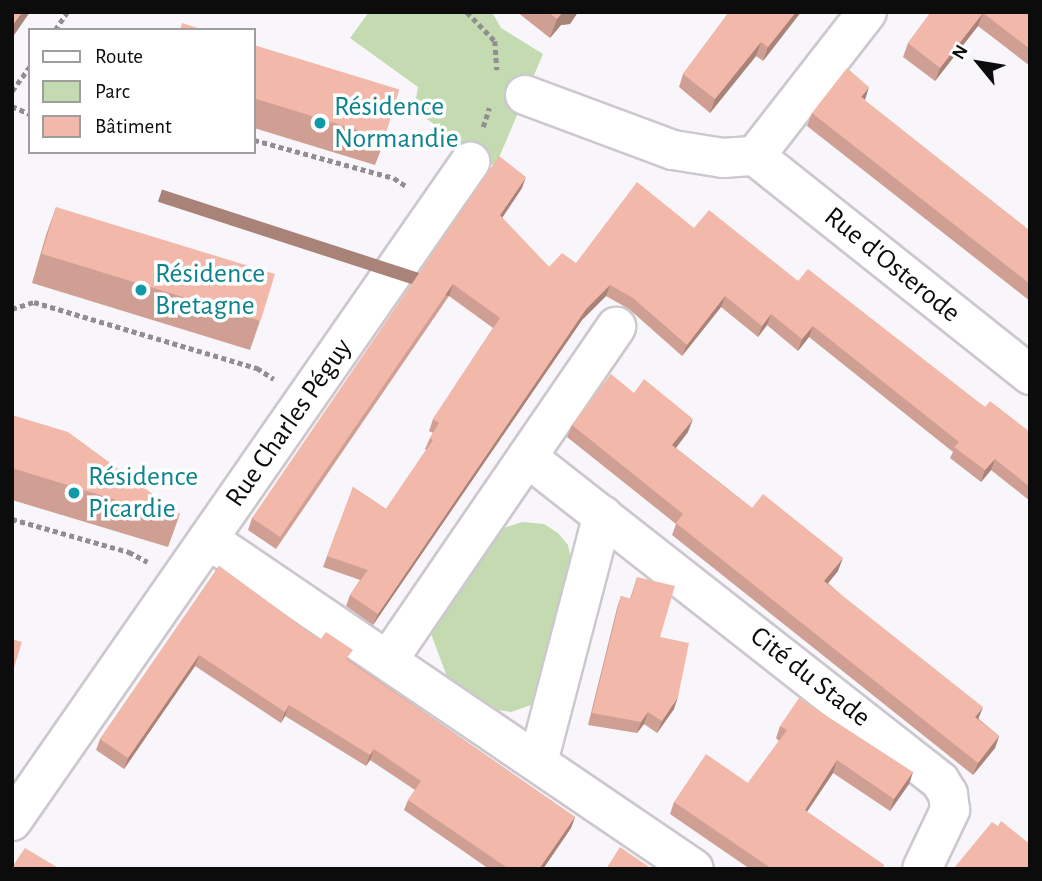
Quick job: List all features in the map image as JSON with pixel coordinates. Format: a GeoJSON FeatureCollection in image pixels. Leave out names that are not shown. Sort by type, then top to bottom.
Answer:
{"type":"FeatureCollection","features":[{"type":"Feature","properties":{"kind":"street"},"geometry":{"type":"LineString","coordinates":[[512,88],[673,150],[723,158],[755,156],[867,12]]}},
{"type":"Feature","properties":{"kind":"street","name":"Rue d'Osterode"},"geometry":{"type":"LineString","coordinates":[[755,156],[1030,375]]}},
{"type":"Feature","properties":{"kind":"street","name":"Rue Charles Péguy"},"geometry":{"type":"LineString","coordinates":[[12,821],[471,162]]}},
{"type":"Feature","properties":{"kind":"street"},"geometry":{"type":"LineString","coordinates":[[388,660],[616,327]]}},
{"type":"Feature","properties":{"kind":"street","name":"Cité du Stade"},"geometry":{"type":"LineString","coordinates":[[527,457],[940,781],[948,794],[950,810],[922,869]]}},
{"type":"Feature","properties":{"kind":"street"},"geometry":{"type":"LineString","coordinates":[[538,762],[603,515]]}},
{"type":"Feature","properties":{"kind":"street"},"geometry":{"type":"LineString","coordinates":[[208,539],[694,869]]}},
{"type":"Feature","properties":{"kind":"path"},"geometry":{"type":"LineString","coordinates":[[56,28],[67,12]]}},
{"type":"Feature","properties":{"kind":"path"},"geometry":{"type":"LineString","coordinates":[[467,12],[495,41],[512,88],[471,162]]}},
{"type":"Feature","properties":{"kind":"path"},"geometry":{"type":"LineString","coordinates":[[12,91],[28,69]]}},
{"type":"Feature","properties":{"kind":"path"},"geometry":{"type":"LineString","coordinates":[[12,106],[28,113]]}},
{"type":"Feature","properties":{"kind":"path"},"geometry":{"type":"LineString","coordinates":[[256,141],[394,178],[439,206]]}},
{"type":"Feature","properties":{"kind":"path"},"geometry":{"type":"LineString","coordinates":[[12,309],[34,302],[257,368],[305,399]]}},
{"type":"Feature","properties":{"kind":"path"},"geometry":{"type":"LineString","coordinates":[[12,519],[129,552],[181,578]]}},
{"type":"Feature","properties":{"kind":"green space"},"geometry":{"type":"Polygon","coordinates":[[[369,12],[492,12],[501,28],[543,54],[495,167],[414,110],[418,87],[350,38],[369,12]]]}},
{"type":"Feature","properties":{"kind":"green space"},"geometry":{"type":"Polygon","coordinates":[[[522,522],[544,524],[558,533],[568,545],[573,568],[543,690],[531,705],[511,712],[490,709],[449,682],[431,634],[500,529],[522,522]]]}},
{"type":"Feature","properties":{"kind":"building"},"geometry":{"type":"Polygon","coordinates":[[[12,12],[22,12],[12,26],[12,12]]]}},
{"type":"Feature","properties":{"kind":"building"},"geometry":{"type":"Polygon","coordinates":[[[548,12],[563,12],[557,19],[548,12]]]}},
{"type":"Feature","properties":{"kind":"building"},"geometry":{"type":"Polygon","coordinates":[[[729,12],[796,12],[768,47],[761,42],[715,99],[683,74],[729,12]]]}},
{"type":"Feature","properties":{"kind":"building"},"geometry":{"type":"Polygon","coordinates":[[[931,12],[1030,12],[1030,49],[983,13],[940,68],[908,43],[931,12]]]}},
{"type":"Feature","properties":{"kind":"building"},"geometry":{"type":"Polygon","coordinates":[[[182,23],[198,28],[181,28],[182,23]]]}},
{"type":"Feature","properties":{"kind":"building"},"geometry":{"type":"Polygon","coordinates":[[[256,46],[399,89],[384,138],[256,99],[256,46]]]}},
{"type":"Feature","properties":{"kind":"building"},"geometry":{"type":"Polygon","coordinates":[[[847,68],[869,87],[861,97],[1030,231],[1030,284],[812,113],[847,68]]]}},
{"type":"Feature","properties":{"kind":"building"},"geometry":{"type":"Polygon","coordinates":[[[499,156],[526,177],[500,215],[549,267],[562,253],[576,263],[637,182],[694,228],[709,210],[798,281],[808,269],[985,407],[990,401],[1030,432],[1030,487],[995,459],[985,470],[954,447],[959,442],[813,326],[802,339],[771,314],[762,326],[725,296],[687,345],[633,298],[610,285],[586,309],[378,614],[350,595],[368,570],[327,556],[353,487],[386,509],[433,440],[430,438],[439,423],[433,419],[500,318],[453,284],[280,537],[252,518],[499,156]]]}},
{"type":"Feature","properties":{"kind":"building"},"geometry":{"type":"Polygon","coordinates":[[[56,207],[275,274],[261,321],[42,254],[56,207]]]}},
{"type":"Feature","properties":{"kind":"building"},"geometry":{"type":"Polygon","coordinates":[[[611,374],[634,393],[644,379],[693,419],[672,445],[712,477],[752,508],[763,494],[843,558],[824,581],[983,707],[975,717],[999,736],[978,763],[676,523],[683,514],[572,425],[611,374]]]}},
{"type":"Feature","properties":{"kind":"building"},"geometry":{"type":"Polygon","coordinates":[[[12,415],[68,432],[180,514],[178,519],[12,468],[12,415]]]}},
{"type":"Feature","properties":{"kind":"building"},"geometry":{"type":"Polygon","coordinates":[[[219,566],[320,640],[326,632],[353,650],[346,659],[575,817],[539,869],[509,869],[408,800],[421,781],[374,749],[370,755],[289,705],[285,712],[199,655],[128,758],[100,739],[219,566]]]}},
{"type":"Feature","properties":{"kind":"building"},"geometry":{"type":"Polygon","coordinates":[[[637,577],[675,586],[660,637],[689,643],[678,697],[662,721],[648,712],[641,722],[592,713],[621,596],[631,599],[637,577]]]}},
{"type":"Feature","properties":{"kind":"building"},"geometry":{"type":"Polygon","coordinates":[[[12,639],[22,642],[12,674],[12,639]]]}},
{"type":"Feature","properties":{"kind":"building"},"geometry":{"type":"Polygon","coordinates":[[[799,698],[913,772],[894,799],[837,760],[805,810],[884,865],[881,869],[772,869],[674,802],[706,754],[748,783],[787,730],[780,726],[799,698]]]}},
{"type":"Feature","properties":{"kind":"building"},"geometry":{"type":"Polygon","coordinates":[[[1001,821],[1030,844],[1030,869],[954,868],[992,822],[998,826],[1001,821]]]}},
{"type":"Feature","properties":{"kind":"building"},"geometry":{"type":"Polygon","coordinates":[[[620,847],[652,869],[606,869],[620,847]]]}},
{"type":"Feature","properties":{"kind":"building"},"geometry":{"type":"Polygon","coordinates":[[[25,848],[60,869],[12,869],[25,848]]]}},
{"type":"Feature","properties":{"kind":"place","name":"Résidence Normandie"},"geometry":{"type":"Point","coordinates":[320,123]}},
{"type":"Feature","properties":{"kind":"place","name":"Résidence Bretagne"},"geometry":{"type":"Point","coordinates":[141,290]}},
{"type":"Feature","properties":{"kind":"place","name":"Résidence Picardie"},"geometry":{"type":"Point","coordinates":[74,493]}}]}
